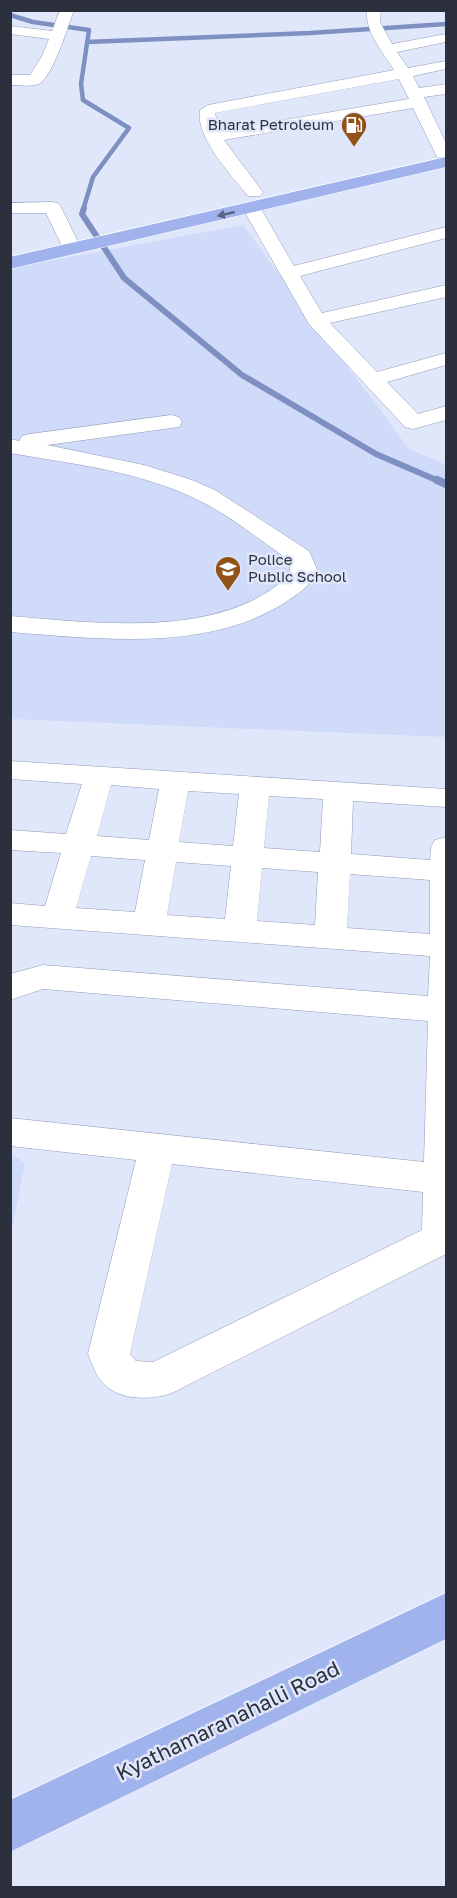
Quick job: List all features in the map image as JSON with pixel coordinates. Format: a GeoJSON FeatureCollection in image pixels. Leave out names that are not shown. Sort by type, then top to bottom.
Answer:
{"type":"FeatureCollection","features":[{"type":"Feature","properties":{"kind":"main road"},"geometry":{"type":"LineString","coordinates":[[10,263],[74,244],[445,155]]}},
{"type":"Feature","properties":{"kind":"main road"},"geometry":{"type":"LineString","coordinates":[[10,252],[74,244]]}},
{"type":"Feature","properties":{"kind":"main road","name":"Kyathamaranahalli Road"},"geometry":{"type":"LineString","coordinates":[[10,1827],[447,1615]]}},
{"type":"Feature","properties":{"kind":"street"},"geometry":{"type":"LineString","coordinates":[[375,21],[445,155]]}},
{"type":"Feature","properties":{"kind":"street"},"geometry":{"type":"LineString","coordinates":[[10,30],[62,23],[50,56],[32,81],[10,80]]}},
{"type":"Feature","properties":{"kind":"street"},"geometry":{"type":"LineString","coordinates":[[388,49],[447,38]]}},
{"type":"Feature","properties":{"kind":"street"},"geometry":{"type":"LineString","coordinates":[[30,52],[50,56]]}},
{"type":"Feature","properties":{"kind":"street"},"geometry":{"type":"LineString","coordinates":[[447,65],[214,107],[206,114],[213,137],[253,201],[288,273],[316,320],[413,422],[447,413]]}},
{"type":"Feature","properties":{"kind":"street"},"geometry":{"type":"LineString","coordinates":[[10,70],[38,74]]}},
{"type":"Feature","properties":{"kind":"street"},"geometry":{"type":"LineString","coordinates":[[213,137],[416,98],[447,89]]}},
{"type":"Feature","properties":{"kind":"street"},"geometry":{"type":"LineString","coordinates":[[10,208],[51,207],[74,244]]}},
{"type":"Feature","properties":{"kind":"street"},"geometry":{"type":"LineString","coordinates":[[288,273],[447,232]]}},
{"type":"Feature","properties":{"kind":"street"},"geometry":{"type":"LineString","coordinates":[[316,320],[447,291]]}},
{"type":"Feature","properties":{"kind":"street"},"geometry":{"type":"LineString","coordinates":[[371,380],[447,359]]}},
{"type":"Feature","properties":{"kind":"street"},"geometry":{"type":"LineString","coordinates":[[10,445],[171,422]]}},
{"type":"Feature","properties":{"kind":"street"},"geometry":{"type":"LineString","coordinates":[[10,445],[135,470],[163,478],[208,496],[300,556],[305,570],[300,579],[282,596],[260,608],[230,618],[190,626],[119,629],[10,624]]}},
{"type":"Feature","properties":{"kind":"street"},"geometry":{"type":"LineString","coordinates":[[12,774],[99,776],[447,798]]}},
{"type":"Feature","properties":{"kind":"street"},"geometry":{"type":"LineString","coordinates":[[57,918],[99,776]]}},
{"type":"Feature","properties":{"kind":"street"},"geometry":{"type":"LineString","coordinates":[[149,924],[176,781]]}},
{"type":"Feature","properties":{"kind":"street"},"geometry":{"type":"LineString","coordinates":[[240,931],[255,786]]}},
{"type":"Feature","properties":{"kind":"street"},"geometry":{"type":"LineString","coordinates":[[330,938],[339,791]]}},
{"type":"Feature","properties":{"kind":"street"},"geometry":{"type":"LineString","coordinates":[[10,840],[335,863],[446,859],[447,939]]}},
{"type":"Feature","properties":{"kind":"street"},"geometry":{"type":"LineString","coordinates":[[10,914],[447,946]]}},
{"type":"Feature","properties":{"kind":"street"},"geometry":{"type":"LineString","coordinates":[[157,1149],[109,1353],[113,1366],[122,1376],[140,1380],[157,1380],[444,1237],[442,1179],[447,957]]}},
{"type":"Feature","properties":{"kind":"street"},"geometry":{"type":"LineString","coordinates":[[10,988],[43,977],[446,1010]]}},
{"type":"Feature","properties":{"kind":"street"},"geometry":{"type":"LineString","coordinates":[[10,1132],[442,1179]]}},
{"type":"Feature","properties":{"kind":"shaded area","name":"Police Public School"},"geometry":{"type":"Polygon","coordinates":[[[243,225],[408,448],[446,465],[446,737],[11,719],[11,268],[243,225]]]}},
{"type":"Feature","properties":{"kind":"shaded area"},"geometry":{"type":"Polygon","coordinates":[[[11,1154],[25,1163],[11,1234],[11,1154]]]}},
{"type":"Feature","properties":{"kind":"waterway"},"geometry":{"type":"LineString","coordinates":[[10,15],[33,22],[89,30],[87,42]]}},
{"type":"Feature","properties":{"kind":"waterway"},"geometry":{"type":"LineString","coordinates":[[87,42],[310,33],[446,24]]}},
{"type":"Feature","properties":{"kind":"waterway"},"geometry":{"type":"LineString","coordinates":[[83,210],[93,177],[129,128],[83,100],[81,84],[87,42]]}},
{"type":"Feature","properties":{"kind":"waterway"},"geometry":{"type":"LineString","coordinates":[[84,208],[82,214],[124,278],[242,375],[376,454],[441,482]]}},
{"type":"Feature","properties":{"kind":"waterway"},"geometry":{"type":"LineString","coordinates":[[437,480],[446,484]]}},
{"type":"Feature","properties":{"kind":"place","name":"Bharat Petroleum"},"geometry":{"type":"Point","coordinates":[354,148]}},
{"type":"Feature","properties":{"kind":"place","name":"Police Public School"},"geometry":{"type":"Point","coordinates":[228,592]}}]}
